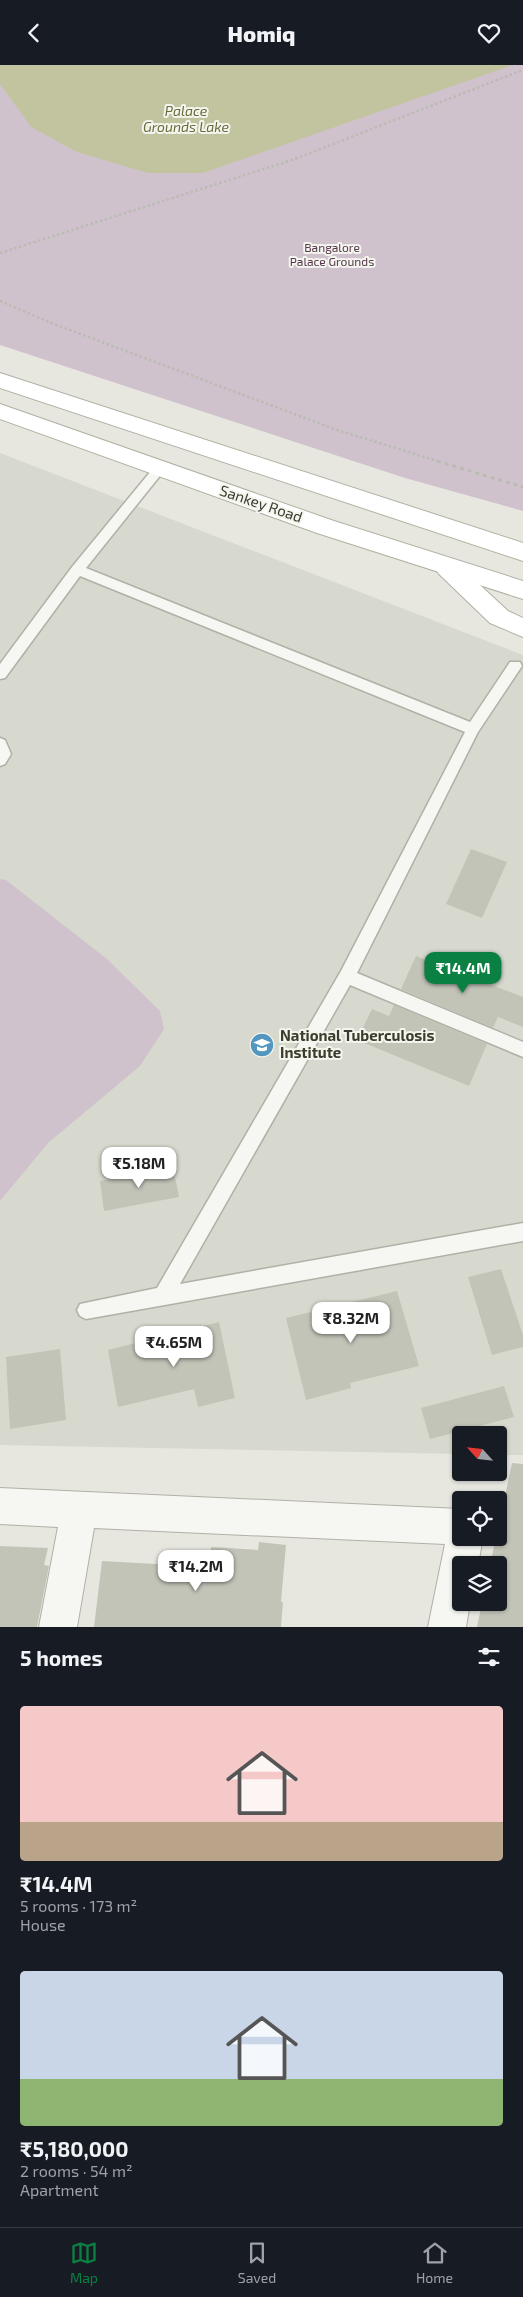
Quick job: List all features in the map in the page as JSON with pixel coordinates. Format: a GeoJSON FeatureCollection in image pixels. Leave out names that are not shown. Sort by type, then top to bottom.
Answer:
{"type":"FeatureCollection","features":[{"type":"Feature","properties":{"kind":"main road"},"geometry":{"type":"LineString","coordinates":[[0,381],[523,552]]}},
{"type":"Feature","properties":{"kind":"main road","name":"Sankey Road"},"geometry":{"type":"LineString","coordinates":[[0,411],[159,469],[447,568],[523,590]]}},
{"type":"Feature","properties":{"kind":"main road"},"geometry":{"type":"LineString","coordinates":[[447,568],[498,617],[523,628]]}},
{"type":"Feature","properties":{"kind":"street"},"geometry":{"type":"LineString","coordinates":[[0,1506],[452,1527]]}},
{"type":"Feature","properties":{"kind":"street"},"geometry":{"type":"LineString","coordinates":[[58,1627],[79,1510]]}},
{"type":"Feature","properties":{"kind":"street"},"geometry":{"type":"LineString","coordinates":[[447,1627],[463,1546]]}},
{"type":"Feature","properties":{"kind":"lane"},"geometry":{"type":"LineString","coordinates":[[0,674],[77,570],[159,469]]}},
{"type":"Feature","properties":{"kind":"lane"},"geometry":{"type":"LineString","coordinates":[[77,570],[473,729]]}},
{"type":"Feature","properties":{"kind":"lane"},"geometry":{"type":"LineString","coordinates":[[163,1296],[347,976],[473,729],[515,666]]}},
{"type":"Feature","properties":{"kind":"lane"},"geometry":{"type":"LineString","coordinates":[[0,743],[4,754],[0,760]]}},
{"type":"Feature","properties":{"kind":"lane"},"geometry":{"type":"LineString","coordinates":[[347,976],[523,1050]]}},
{"type":"Feature","properties":{"kind":"lane"},"geometry":{"type":"LineString","coordinates":[[86,1310],[523,1232]]}},
{"type":"Feature","properties":{"kind":"path"},"geometry":{"type":"LineString","coordinates":[[0,253],[292,160],[523,70]]}},
{"type":"Feature","properties":{"kind":"path"},"geometry":{"type":"LineString","coordinates":[[0,301],[51,323],[337,430],[523,487]]}},
{"type":"Feature","properties":{"kind":"shaded area","name":"National Tuberculosis Institute"},"geometry":{"type":"Polygon","coordinates":[[[0,453],[523,655],[523,1455],[508,1455],[508,1426],[452,1426],[452,1454],[0,1445],[0,453]]]}},
{"type":"Feature","properties":{"kind":"green space","name":"Bangalore Palace Grounds"},"geometry":{"type":"Polygon","coordinates":[[[0,65],[523,65],[523,511],[405,478],[0,345],[0,65]]]}},
{"type":"Feature","properties":{"kind":"green space"},"geometry":{"type":"Polygon","coordinates":[[[0,879],[6,880],[107,959],[160,1011],[164,1029],[140,1066],[48,1143],[0,1201],[0,879]]]}},
{"type":"Feature","properties":{"kind":"water","name":"Palace Grounds Lake"},"geometry":{"type":"Polygon","coordinates":[[[0,65],[513,65],[203,173],[148,173],[77,152],[31,127],[0,84],[0,65]]]}},
{"type":"Feature","properties":{"kind":"building"},"geometry":{"type":"Polygon","coordinates":[[[471,849],[507,862],[482,918],[446,904],[471,849]]]}},
{"type":"Feature","properties":{"kind":"building"},"geometry":{"type":"Polygon","coordinates":[[[416,956],[523,997],[523,1027],[498,1017],[493,1028],[401,989],[416,956]]]}},
{"type":"Feature","properties":{"kind":"building"},"geometry":{"type":"Polygon","coordinates":[[[394,1005],[487,1044],[469,1086],[357,1040],[372,1009],[389,1016],[394,1005]]]}},
{"type":"Feature","properties":{"kind":"building"},"geometry":{"type":"Polygon","coordinates":[[[173,1167],[179,1197],[104,1211],[100,1181],[173,1167]]]}},
{"type":"Feature","properties":{"kind":"building"},"geometry":{"type":"Polygon","coordinates":[[[501,1269],[523,1335],[523,1347],[492,1355],[468,1277],[501,1269]]]}},
{"type":"Feature","properties":{"kind":"building"},"geometry":{"type":"Polygon","coordinates":[[[397,1291],[419,1366],[350,1383],[351,1388],[306,1400],[286,1318],[397,1291]]]}},
{"type":"Feature","properties":{"kind":"building"},"geometry":{"type":"Polygon","coordinates":[[[219,1322],[235,1398],[198,1407],[194,1389],[118,1407],[108,1350],[219,1322]]]}},
{"type":"Feature","properties":{"kind":"building"},"geometry":{"type":"Polygon","coordinates":[[[60,1349],[66,1420],[10,1429],[6,1357],[60,1349]]]}},
{"type":"Feature","properties":{"kind":"building"},"geometry":{"type":"Polygon","coordinates":[[[504,1386],[514,1417],[480,1426],[452,1426],[452,1433],[430,1439],[421,1408],[504,1386]]]}},
{"type":"Feature","properties":{"kind":"building"},"geometry":{"type":"Polygon","coordinates":[[[512,1463],[523,1464],[523,1627],[477,1627],[480,1611],[507,1611],[507,1556],[492,1556],[494,1546],[507,1546],[506,1491],[512,1463]]]}},
{"type":"Feature","properties":{"kind":"building"},"geometry":{"type":"Polygon","coordinates":[[[259,1542],[286,1545],[281,1602],[283,1602],[281,1627],[94,1627],[102,1561],[210,1567],[211,1547],[258,1550],[259,1542]]]}},
{"type":"Feature","properties":{"kind":"building"},"geometry":{"type":"Polygon","coordinates":[[[0,1546],[48,1548],[44,1565],[49,1566],[37,1627],[0,1627],[0,1546]]]}},
{"type":"Feature","properties":{"kind":"place","name":"National Tuberculosis Institute"},"geometry":{"type":"Point","coordinates":[262,1045]}}]}
